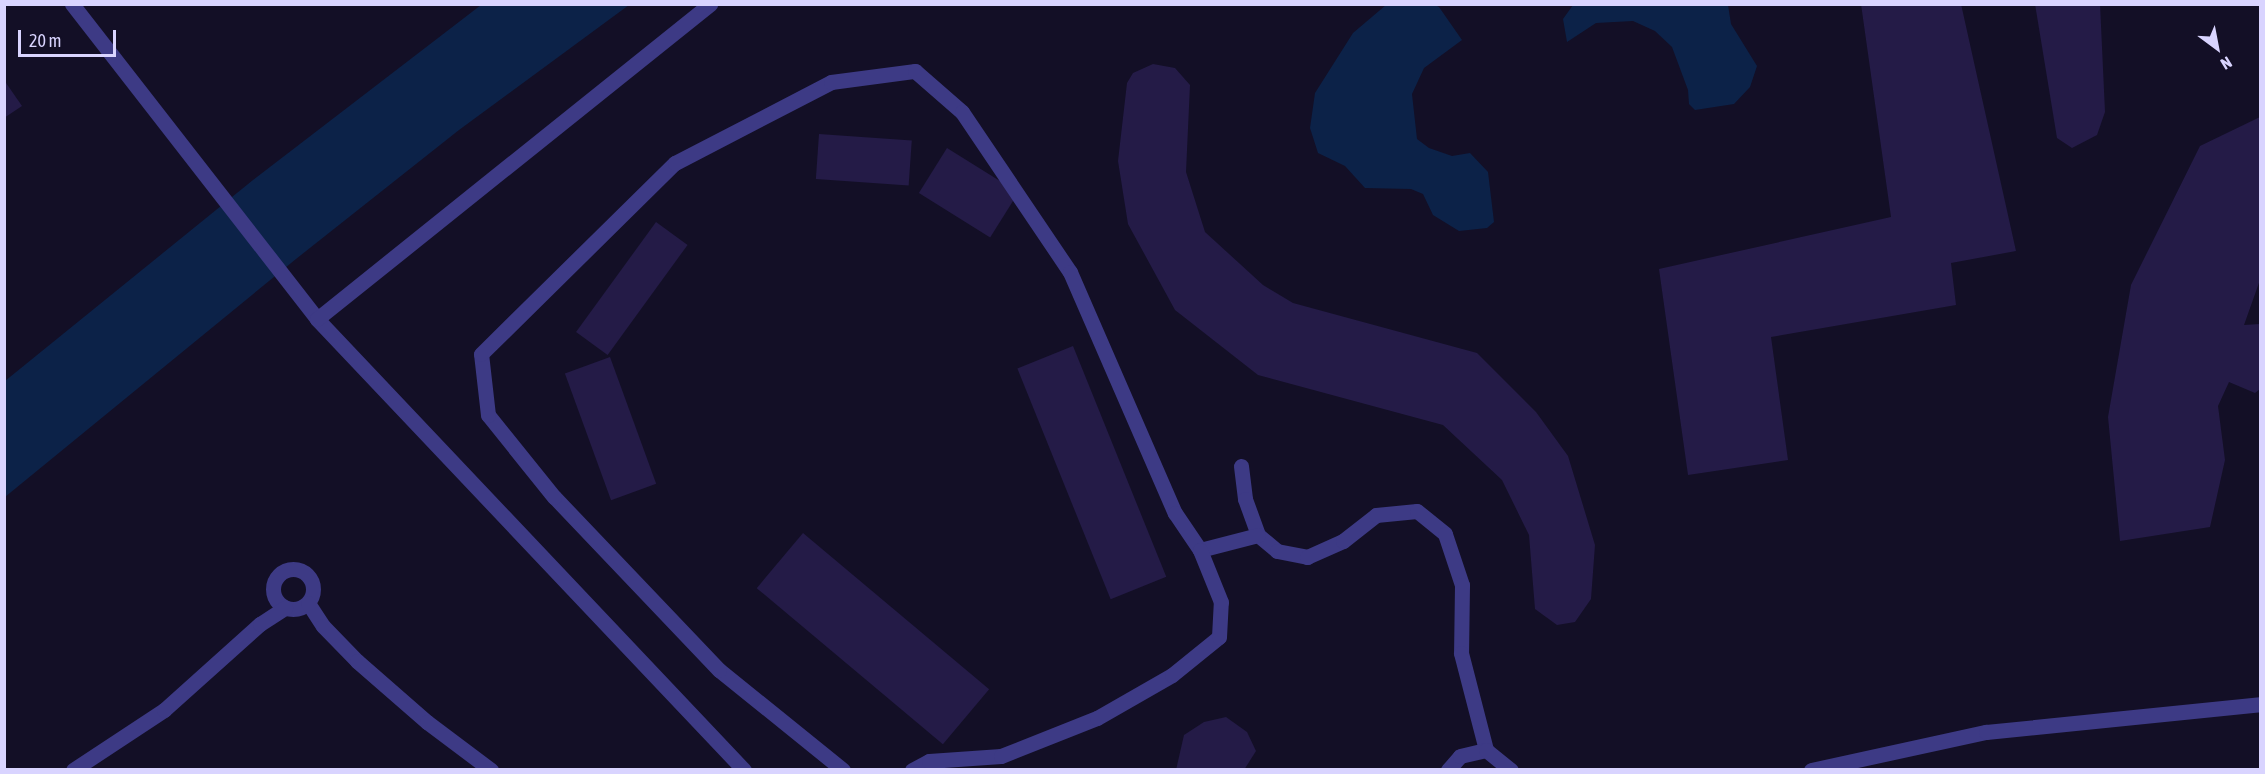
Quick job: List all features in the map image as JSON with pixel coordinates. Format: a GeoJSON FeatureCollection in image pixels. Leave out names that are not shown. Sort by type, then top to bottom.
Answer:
{"type":"FeatureCollection","features":[{"type":"Feature","properties":{"kind":"street"},"geometry":{"type":"LineString","coordinates":[[72,4],[317,319],[744,770]]}},
{"type":"Feature","properties":{"kind":"street"},"geometry":{"type":"LineString","coordinates":[[317,319],[710,4]]}},
{"type":"Feature","properties":{"kind":"street"},"geometry":{"type":"LineString","coordinates":[[843,770],[719,670],[554,497],[488,415],[481,354],[675,163],[831,82],[915,71],[962,112],[1070,272],[1175,513],[1200,550],[1221,602],[1219,637],[1172,675],[1097,718],[1001,756],[929,761],[912,770]]}},
{"type":"Feature","properties":{"kind":"street"},"geometry":{"type":"LineString","coordinates":[[1241,466],[1245,499],[1258,535],[1277,551],[1307,557],[1343,541],[1376,515],[1417,511],[1445,534],[1462,585],[1461,652],[1486,750],[1511,770]]}},
{"type":"Feature","properties":{"kind":"street"},"geometry":{"type":"LineString","coordinates":[[1200,550],[1258,535]]}},
{"type":"Feature","properties":{"kind":"street"},"geometry":{"type":"LineString","coordinates":[[289,569],[302,570],[311,579],[314,592],[309,603],[297,609],[285,608],[275,600],[273,587],[278,576],[289,569]]}},
{"type":"Feature","properties":{"kind":"street"},"geometry":{"type":"LineString","coordinates":[[309,603],[323,626],[357,661],[427,722],[491,770]]}},
{"type":"Feature","properties":{"kind":"street"},"geometry":{"type":"LineString","coordinates":[[73,770],[164,710],[260,624],[285,608]]}},
{"type":"Feature","properties":{"kind":"street"},"geometry":{"type":"LineString","coordinates":[[1811,770],[1986,732],[2260,704]]}},
{"type":"Feature","properties":{"kind":"street"},"geometry":{"type":"LineString","coordinates":[[1448,770],[1460,756],[1486,750]]}},
{"type":"Feature","properties":{"kind":"water"},"geometry":{"type":"Polygon","coordinates":[[[1433,4],[1439,7],[1462,40],[1424,68],[1412,94],[1417,139],[1429,148],[1452,156],[1470,153],[1488,172],[1494,222],[1487,228],[1459,231],[1433,215],[1423,194],[1411,189],[1365,188],[1345,166],[1318,153],[1310,128],[1315,93],[1353,33],[1386,5],[1433,4]]]}},
{"type":"Feature","properties":{"kind":"water"},"geometry":{"type":"Polygon","coordinates":[[[481,5],[629,5],[459,130],[296,259],[5,497],[5,381],[253,180],[481,5]]]}},
{"type":"Feature","properties":{"kind":"water"},"geometry":{"type":"Polygon","coordinates":[[[1573,5],[1728,5],[1731,24],[1757,66],[1750,87],[1734,104],[1695,110],[1689,104],[1688,90],[1672,47],[1655,31],[1633,21],[1596,23],[1567,42],[1563,19],[1573,5]]]}},
{"type":"Feature","properties":{"kind":"building"},"geometry":{"type":"Polygon","coordinates":[[[1861,4],[1961,4],[2016,251],[1951,263],[1956,305],[1771,337],[1788,460],[1688,475],[1659,269],[1891,217],[1861,4]]]}},
{"type":"Feature","properties":{"kind":"building"},"geometry":{"type":"Polygon","coordinates":[[[2035,4],[2100,4],[2105,112],[2097,135],[2072,148],[2057,138],[2035,4]]]}},
{"type":"Feature","properties":{"kind":"building"},"geometry":{"type":"Polygon","coordinates":[[[1153,64],[1175,68],[1190,85],[1186,172],[1205,232],[1263,285],[1293,303],[1477,353],[1536,412],[1568,456],[1595,545],[1591,599],[1575,622],[1557,625],[1535,609],[1529,535],[1502,480],[1443,425],[1258,375],[1175,310],[1128,224],[1118,161],[1127,83],[1133,73],[1153,64]]]}},
{"type":"Feature","properties":{"kind":"building"},"geometry":{"type":"Polygon","coordinates":[[[4,80],[22,106],[4,118],[4,80]]]}},
{"type":"Feature","properties":{"kind":"building"},"geometry":{"type":"Polygon","coordinates":[[[2260,117],[2260,280],[2244,325],[2260,324],[2260,389],[2255,393],[2229,382],[2218,406],[2225,460],[2210,527],[2120,541],[2108,417],[2131,285],[2200,146],[2260,117]]]}},
{"type":"Feature","properties":{"kind":"building"},"geometry":{"type":"Polygon","coordinates":[[[819,134],[912,140],[909,185],[816,179],[819,134]]]}},
{"type":"Feature","properties":{"kind":"building"},"geometry":{"type":"Polygon","coordinates":[[[947,148],[1018,193],[990,237],[919,193],[947,148]]]}},
{"type":"Feature","properties":{"kind":"building"},"geometry":{"type":"Polygon","coordinates":[[[656,222],[688,245],[608,355],[576,332],[656,222]]]}},
{"type":"Feature","properties":{"kind":"building"},"geometry":{"type":"Polygon","coordinates":[[[1073,346],[1166,577],[1111,599],[1017,368],[1073,346]]]}},
{"type":"Feature","properties":{"kind":"building"},"geometry":{"type":"Polygon","coordinates":[[[610,357],[656,484],[611,500],[565,373],[610,357]]]}},
{"type":"Feature","properties":{"kind":"building"},"geometry":{"type":"Polygon","coordinates":[[[803,533],[989,689],[943,744],[757,588],[803,533]]]}},
{"type":"Feature","properties":{"kind":"building"},"geometry":{"type":"Polygon","coordinates":[[[1226,717],[1247,732],[1256,751],[1244,770],[1176,770],[1184,735],[1204,722],[1226,717]]]}}]}
